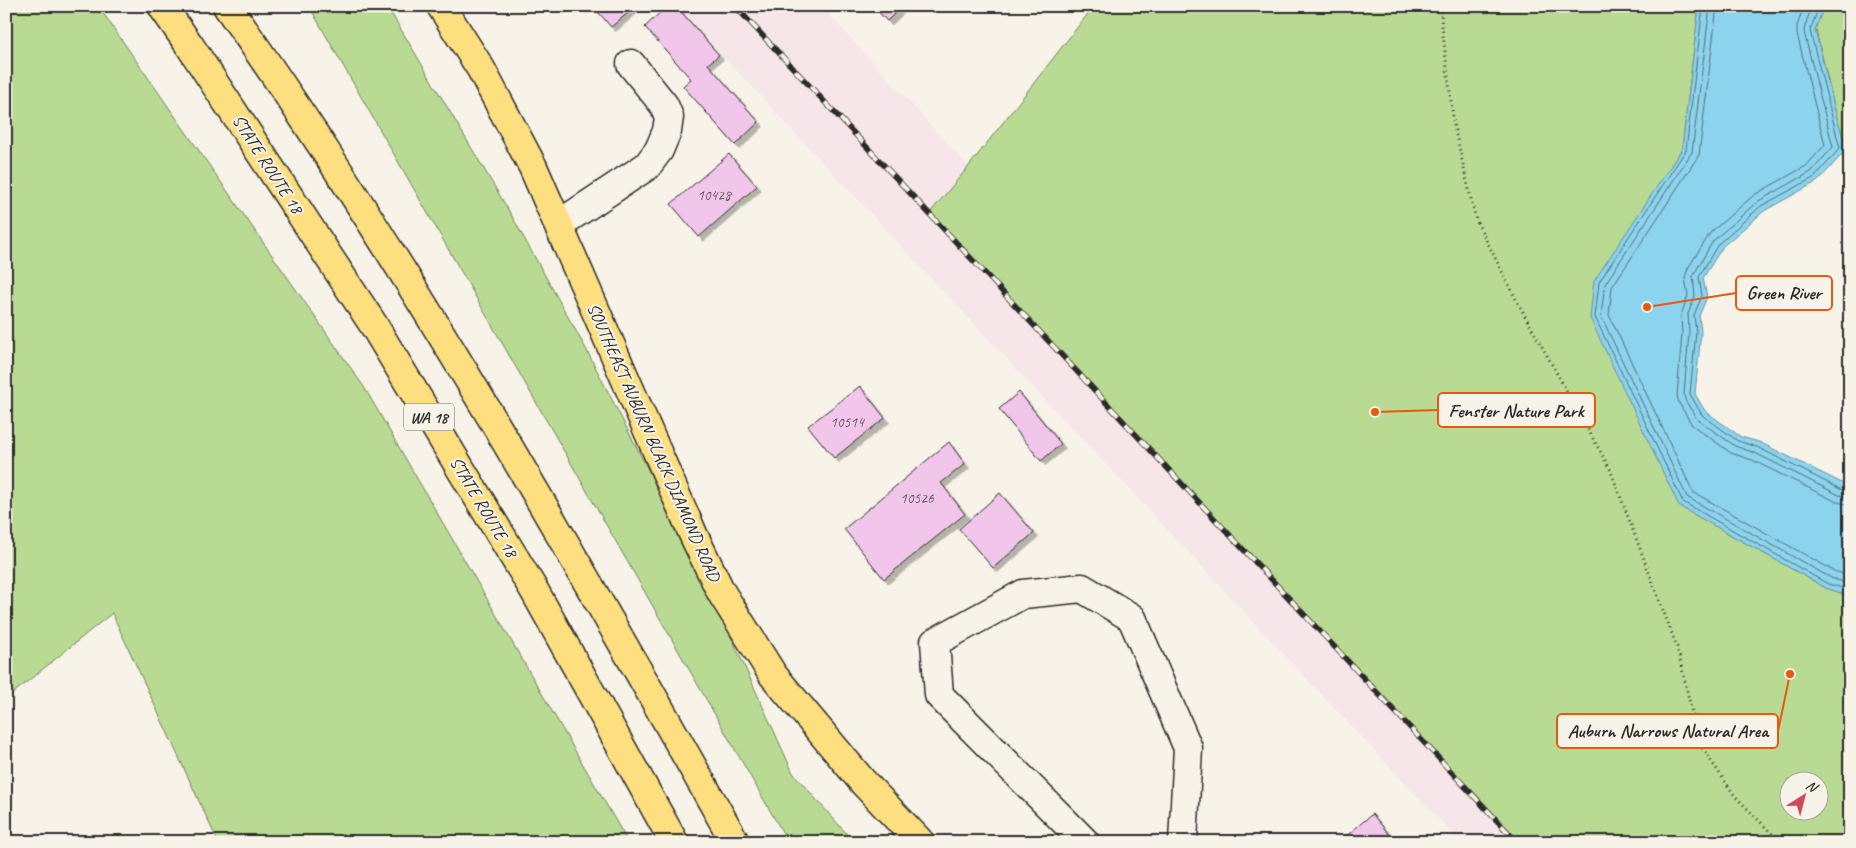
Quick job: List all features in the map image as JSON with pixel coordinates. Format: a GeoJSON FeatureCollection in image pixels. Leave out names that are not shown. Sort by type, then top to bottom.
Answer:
{"type":"FeatureCollection","features":[{"type":"Feature","properties":{"kind":"main road","name":"STATE ROUTE 18"},"geometry":{"type":"LineString","coordinates":[[162,6],[196,54],[373,324],[534,590],[674,842]]}},
{"type":"Feature","properties":{"kind":"main road","name":"WA 18"},"geometry":{"type":"LineString","coordinates":[[227,6],[346,183],[437,328],[611,623],[735,842]]}},
{"type":"Feature","properties":{"kind":"main road","name":"SOUTHEAST AUBURN BLACK DIAMOND ROAD"},"geometry":{"type":"LineString","coordinates":[[441,6],[486,77],[533,167],[693,534],[721,592],[773,675],[863,782],[920,842]]}},
{"type":"Feature","properties":{"kind":"lane"},"geometry":{"type":"LineString","coordinates":[[558,225],[646,166],[662,144],[670,116],[664,104],[631,64]]}},
{"type":"Feature","properties":{"kind":"lane"},"geometry":{"type":"LineString","coordinates":[[1085,842],[939,695],[935,642],[1023,594],[1082,588],[1132,618],[1188,748],[1183,842]]}},
{"type":"Feature","properties":{"kind":"path"},"geometry":{"type":"LineString","coordinates":[[1443,6],[1441,18],[1454,126],[1476,220],[1519,305],[1610,469],[1677,647],[1698,743],[1734,796],[1780,842]]}},
{"type":"Feature","properties":{"kind":"shaded area"},"geometry":{"type":"Polygon","coordinates":[[[676,6],[821,6],[1591,842],[1460,842],[676,6]]]}},
{"type":"Feature","properties":{"kind":"green space"},"geometry":{"type":"Polygon","coordinates":[[[6,6],[98,6],[364,387],[628,842],[218,842],[112,613],[6,699],[6,6]]]}},
{"type":"Feature","properties":{"kind":"green space"},"geometry":{"type":"Polygon","coordinates":[[[309,6],[387,6],[509,211],[586,349],[728,630],[793,773],[854,842],[788,842],[309,6]]]}},
{"type":"Feature","properties":{"kind":"green space"},"geometry":{"type":"Polygon","coordinates":[[[1094,6],[1699,6],[1682,149],[1662,180],[1679,506],[1826,588],[1850,596],[1850,842],[1517,842],[929,214],[969,166],[1094,6]]]}},
{"type":"Feature","properties":{"kind":"green space"},"geometry":{"type":"Polygon","coordinates":[[[1810,6],[1850,6],[1850,160],[1837,118],[1810,6]]]}},
{"type":"Feature","properties":{"kind":"water"},"geometry":{"type":"Polygon","coordinates":[[[1699,6],[1824,6],[1815,30],[1837,118],[1847,149],[1818,181],[1764,211],[1723,246],[1703,278],[1707,297],[1699,316],[1701,332],[1695,394],[1705,411],[1741,437],[1759,442],[1850,487],[1850,596],[1826,588],[1679,506],[1590,318],[1594,281],[1682,149],[1699,6]]]}},
{"type":"Feature","properties":{"kind":"building"},"geometry":{"type":"Polygon","coordinates":[[[593,6],[634,6],[635,7],[611,27],[593,6]]]}},
{"type":"Feature","properties":{"kind":"building"},"geometry":{"type":"Polygon","coordinates":[[[667,6],[676,6],[719,55],[708,64],[759,122],[735,145],[683,86],[691,79],[645,27],[667,6]]]}},
{"type":"Feature","properties":{"kind":"building"},"geometry":{"type":"Polygon","coordinates":[[[873,6],[902,6],[887,21],[873,6]]]}},
{"type":"Feature","properties":{"kind":"building"},"geometry":{"type":"Polygon","coordinates":[[[729,154],[757,186],[699,237],[671,204],[729,154]]]}},
{"type":"Feature","properties":{"kind":"building"},"geometry":{"type":"Polygon","coordinates":[[[860,386],[885,418],[834,458],[808,426],[860,386]]]}},
{"type":"Feature","properties":{"kind":"building"},"geometry":{"type":"Polygon","coordinates":[[[1019,392],[1061,444],[1041,461],[999,409],[1019,392]]]}},
{"type":"Feature","properties":{"kind":"building"},"geometry":{"type":"Polygon","coordinates":[[[949,442],[965,464],[941,483],[965,514],[884,579],[844,529],[949,442]]]}},
{"type":"Feature","properties":{"kind":"building"},"geometry":{"type":"Polygon","coordinates":[[[1000,493],[1034,533],[993,568],[959,529],[1000,493]]]}},
{"type":"Feature","properties":{"kind":"building"},"geometry":{"type":"Polygon","coordinates":[[[1372,814],[1396,842],[1346,842],[1343,839],[1372,814]]]}},
{"type":"Feature","properties":{"kind":"railway"},"geometry":{"type":"LineString","coordinates":[[735,6],[1517,842]]}},
{"type":"Feature","properties":{"kind":"place","name":"Green River"},"geometry":{"type":"Point","coordinates":[1647,307]}},
{"type":"Feature","properties":{"kind":"place","name":"Fenster Nature Park"},"geometry":{"type":"Point","coordinates":[1375,412]}},
{"type":"Feature","properties":{"kind":"place","name":"Auburn Narrows Natural Area"},"geometry":{"type":"Point","coordinates":[1790,674]}}]}
